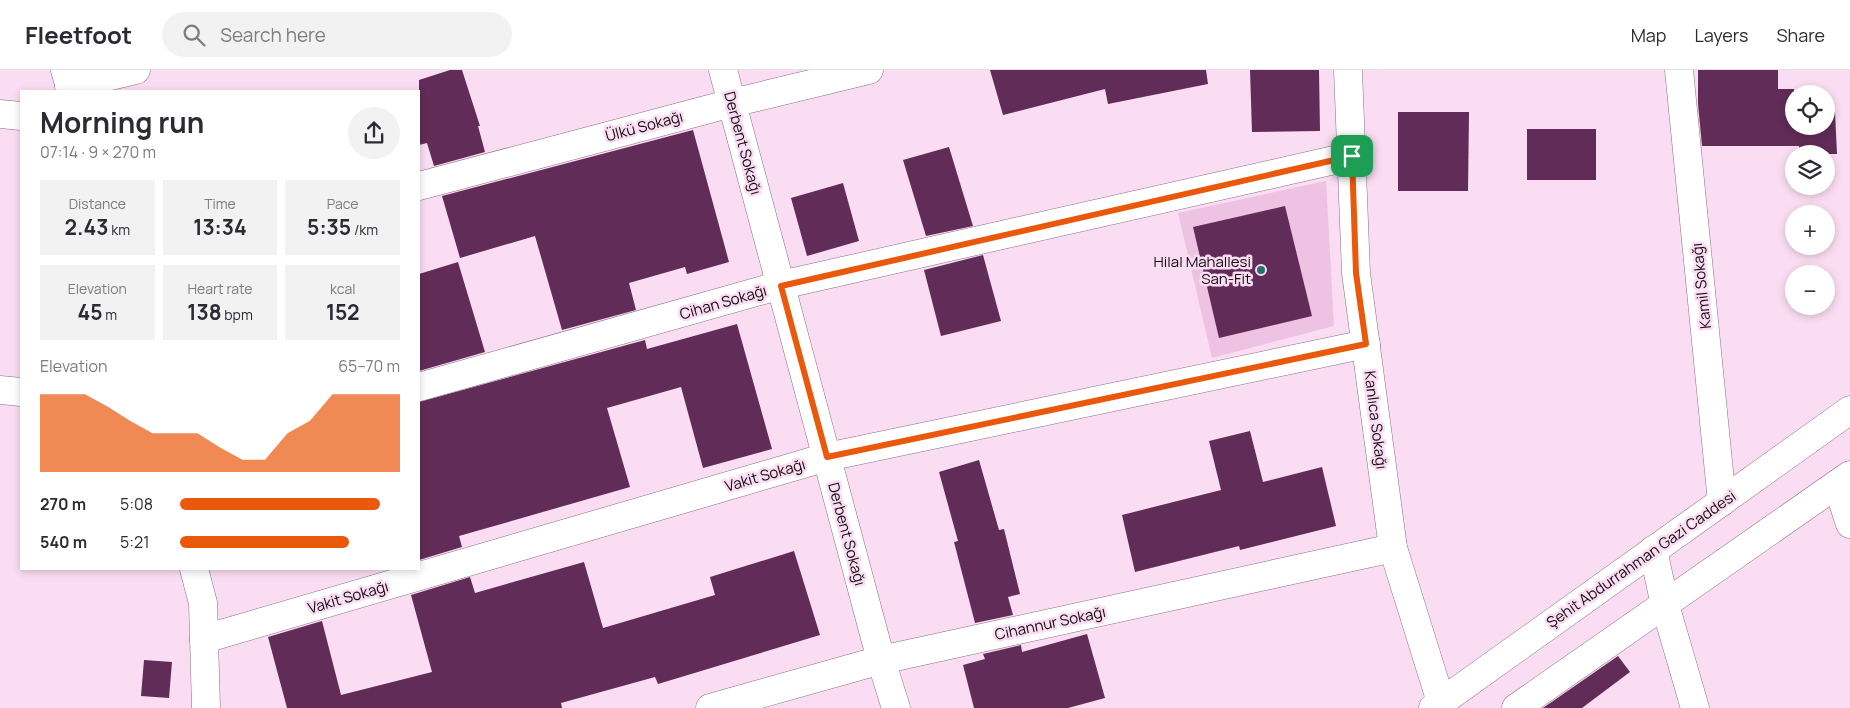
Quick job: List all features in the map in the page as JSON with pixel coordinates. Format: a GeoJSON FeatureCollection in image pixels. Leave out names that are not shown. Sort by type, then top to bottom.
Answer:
{"type":"FeatureCollection","features":[{"type":"Feature","properties":{"kind":"street"},"geometry":{"type":"LineString","coordinates":[[68,82],[136,70]]}},
{"type":"Feature","properties":{"kind":"street","name":"Derbent Sokağı"},"geometry":{"type":"LineString","coordinates":[[724,70],[881,660],[896,708]]}},
{"type":"Feature","properties":{"kind":"street","name":"Ülkü Sokağı"},"geometry":{"type":"LineString","coordinates":[[420,186],[732,103],[869,70]]}},
{"type":"Feature","properties":{"kind":"street","name":"Kanlıca Sokağı"},"geometry":{"type":"LineString","coordinates":[[1348,70],[1356,273],[1393,548],[1439,706]]}},
{"type":"Feature","properties":{"kind":"street","name":"Kamil Sokağı"},"geometry":{"type":"LineString","coordinates":[[1680,70],[1722,502]]}},
{"type":"Feature","properties":{"kind":"street"},"geometry":{"type":"LineString","coordinates":[[0,114],[20,116]]}},
{"type":"Feature","properties":{"kind":"street","name":"Cihan Sokağı"},"geometry":{"type":"LineString","coordinates":[[420,387],[781,286],[1352,156]]}},
{"type":"Feature","properties":{"kind":"street","name":"Vakit Sokağı"},"geometry":{"type":"LineString","coordinates":[[204,639],[827,457],[1366,344]]}},
{"type":"Feature","properties":{"kind":"street"},"geometry":{"type":"LineString","coordinates":[[0,390],[20,392]]}},
{"type":"Feature","properties":{"kind":"street","name":"Şehit Abdurrahman Gazi Caddesi"},"geometry":{"type":"LineString","coordinates":[[1439,706],[1653,550],[1850,410]]}},
{"type":"Feature","properties":{"kind":"street"},"geometry":{"type":"LineString","coordinates":[[1516,708],[1665,606],[1843,480],[1850,524]]}},
{"type":"Feature","properties":{"kind":"street","name":"Cihannur Sokağı"},"geometry":{"type":"LineString","coordinates":[[710,708],[881,660],[1393,548]]}},
{"type":"Feature","properties":{"kind":"street"},"geometry":{"type":"LineString","coordinates":[[1653,550],[1665,606],[1695,708]]}},
{"type":"Feature","properties":{"kind":"street"},"geometry":{"type":"LineString","coordinates":[[194,570],[203,603],[206,708]]}},
{"type":"Feature","properties":{"kind":"shaded area","name":"Hilal Mahallesi San-Fit"},"geometry":{"type":"Polygon","coordinates":[[[1326,181],[1334,326],[1212,358],[1178,213],[1326,181]]]}},
{"type":"Feature","properties":{"kind":"building"},"geometry":{"type":"Polygon","coordinates":[[[450,70],[462,70],[480,126],[478,126],[485,152],[434,166],[427,143],[420,145],[419,80],[450,70]]]}},
{"type":"Feature","properties":{"kind":"building"},"geometry":{"type":"Polygon","coordinates":[[[990,70],[1206,70],[1208,84],[1108,104],[1105,89],[1003,115],[990,70]]]}},
{"type":"Feature","properties":{"kind":"building"},"geometry":{"type":"Polygon","coordinates":[[[1250,70],[1319,70],[1320,131],[1252,132],[1250,70]]]}},
{"type":"Feature","properties":{"kind":"building"},"geometry":{"type":"Polygon","coordinates":[[[1698,70],[1778,70],[1778,89],[1785,89],[1785,135],[1835,135],[1835,112],[1837,154],[1835,154],[1835,145],[1702,146],[1698,104],[1698,70]]]}},
{"type":"Feature","properties":{"kind":"building"},"geometry":{"type":"Polygon","coordinates":[[[1398,112],[1469,112],[1468,191],[1398,191],[1398,112]]]}},
{"type":"Feature","properties":{"kind":"building"},"geometry":{"type":"Polygon","coordinates":[[[1527,129],[1596,129],[1596,180],[1527,180],[1527,129]]]}},
{"type":"Feature","properties":{"kind":"building"},"geometry":{"type":"Polygon","coordinates":[[[693,130],[729,262],[687,274],[685,267],[629,283],[636,310],[562,330],[535,236],[460,258],[442,196],[693,130]]]}},
{"type":"Feature","properties":{"kind":"building"},"geometry":{"type":"Polygon","coordinates":[[[949,147],[973,226],[926,236],[903,160],[949,147]]]}},
{"type":"Feature","properties":{"kind":"building"},"geometry":{"type":"Polygon","coordinates":[[[843,183],[859,241],[807,256],[791,198],[843,183]]]}},
{"type":"Feature","properties":{"kind":"building"},"geometry":{"type":"Polygon","coordinates":[[[1285,206],[1312,316],[1219,338],[1193,227],[1285,206]]]}},
{"type":"Feature","properties":{"kind":"building"},"geometry":{"type":"Polygon","coordinates":[[[983,255],[1001,321],[941,336],[924,270],[983,255]]]}},
{"type":"Feature","properties":{"kind":"building"},"geometry":{"type":"Polygon","coordinates":[[[458,262],[485,352],[420,371],[420,274],[458,262]]]}},
{"type":"Feature","properties":{"kind":"building"},"geometry":{"type":"Polygon","coordinates":[[[737,324],[772,449],[703,468],[681,387],[607,408],[630,487],[459,536],[462,547],[420,560],[420,402],[645,340],[647,349],[737,324]]]}},
{"type":"Feature","properties":{"kind":"building"},"geometry":{"type":"Polygon","coordinates":[[[1250,431],[1263,482],[1322,467],[1336,526],[1240,550],[1239,546],[1135,572],[1122,515],[1221,490],[1209,441],[1250,431]]]}},
{"type":"Feature","properties":{"kind":"building"},"geometry":{"type":"Polygon","coordinates":[[[979,460],[999,530],[1004,529],[1020,594],[1008,597],[1013,615],[975,623],[954,542],[958,541],[939,472],[979,460]]]}},
{"type":"Feature","properties":{"kind":"building"},"geometry":{"type":"Polygon","coordinates":[[[794,551],[820,635],[658,684],[655,677],[561,703],[562,708],[287,708],[268,637],[322,621],[341,695],[432,672],[411,595],[470,577],[475,593],[584,562],[603,628],[715,595],[710,577],[794,551]]]}},
{"type":"Feature","properties":{"kind":"building"},"geometry":{"type":"Polygon","coordinates":[[[1087,634],[1105,698],[1068,708],[974,708],[963,665],[985,659],[983,654],[1021,645],[1022,652],[1087,634]]]}},
{"type":"Feature","properties":{"kind":"building"},"geometry":{"type":"Polygon","coordinates":[[[1618,656],[1630,672],[1582,708],[1543,708],[1618,656]]]}},
{"type":"Feature","properties":{"kind":"building"},"geometry":{"type":"Polygon","coordinates":[[[144,660],[172,662],[169,698],[141,696],[144,660]]]}},
{"type":"Feature","properties":{"kind":"place","name":"Hilal Mahallesi San-Fit"},"geometry":{"type":"Point","coordinates":[1261,270]}},
{"type":"Feature","properties":{"kind":"route"},"geometry":{"type":"LineString","coordinates":[[1352,156],[1356,273],[1366,344],[827,457],[781,286],[1352,156]]}}]}
